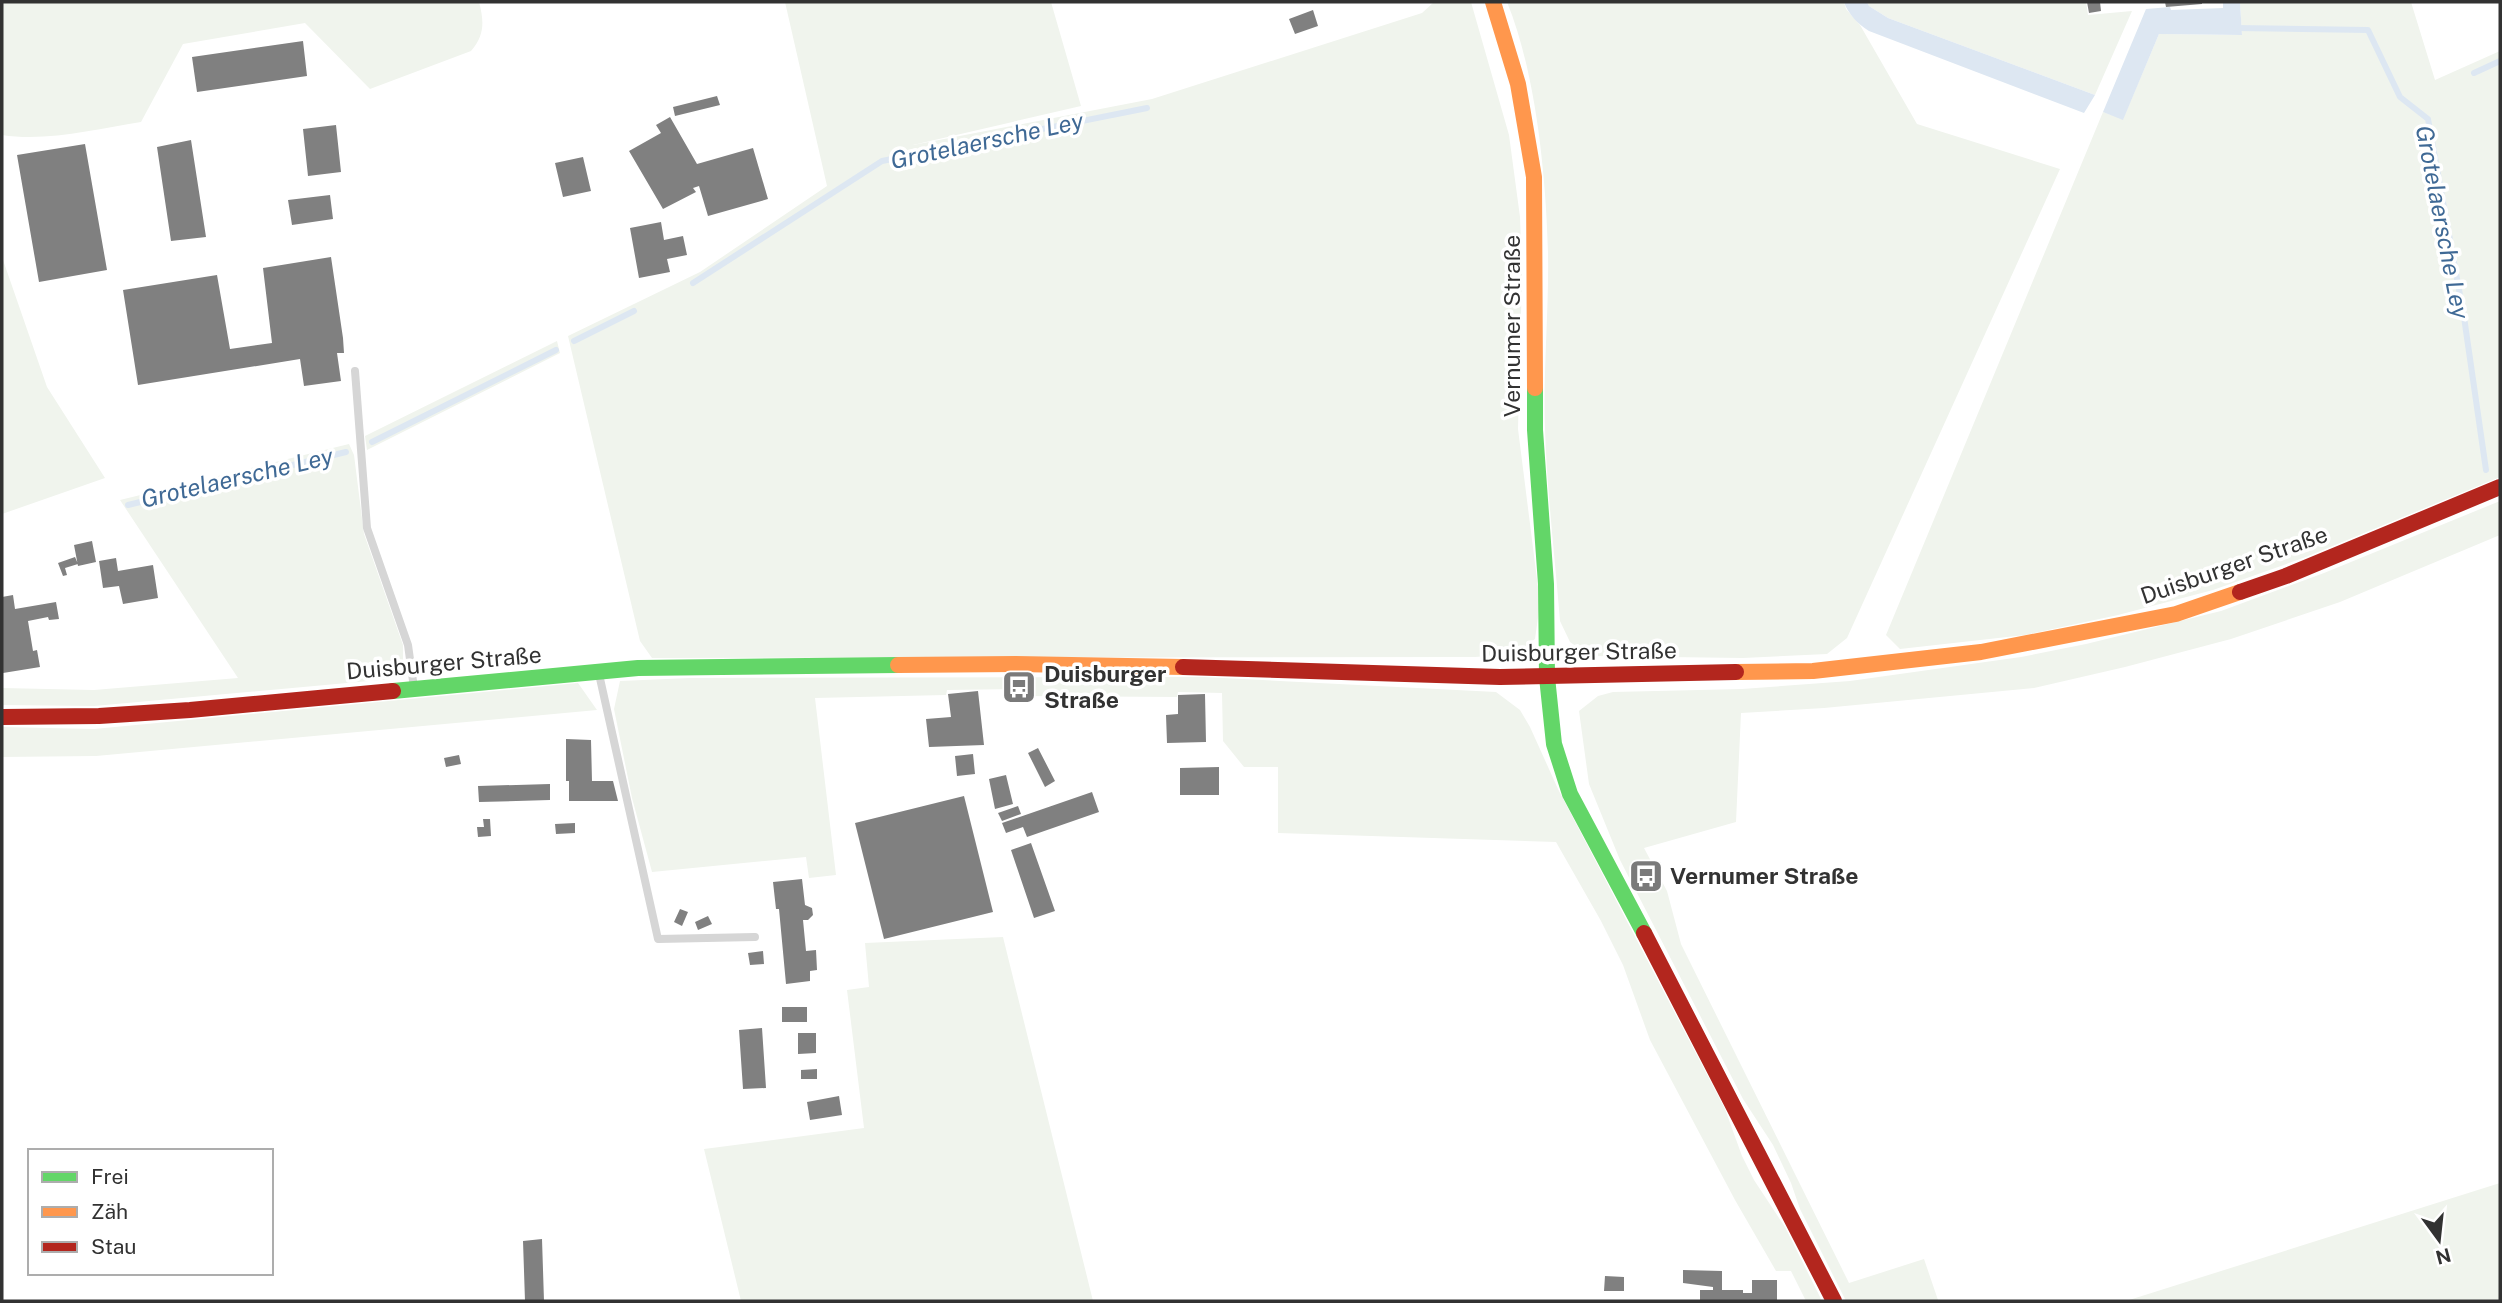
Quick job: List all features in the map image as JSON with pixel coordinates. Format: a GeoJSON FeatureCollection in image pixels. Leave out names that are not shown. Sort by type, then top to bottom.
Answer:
{"type":"FeatureCollection","features":[{"type":"Feature","properties":{"kind":"main road","name":"Vernumer Straße"},"geometry":{"type":"LineString","coordinates":[[1493,2],[1518,84],[1534,177],[1535,429],[1546,584],[1547,677],[1554,744],[1570,794],[1834,1301]]}},
{"type":"Feature","properties":{"kind":"main road","name":"Duisburger Straße"},"geometry":{"type":"LineString","coordinates":[[2,717],[125,715],[638,668],[1015,664],[1500,677],[1813,671],[1981,652],[2176,614],[2286,576],[2500,487]]}},
{"type":"Feature","properties":{"kind":"lane"},"geometry":{"type":"LineString","coordinates":[[355,371],[367,528],[408,645],[414,688]]}},
{"type":"Feature","properties":{"kind":"lane"},"geometry":{"type":"LineString","coordinates":[[598,671],[658,939],[755,937]]}},
{"type":"Feature","properties":{"kind":"shaded area"},"geometry":{"type":"Polygon","coordinates":[[[2,2],[479,2],[482,28],[471,51],[370,89],[305,23],[183,44],[141,122],[72,134],[19,137],[2,135],[2,2]]]}},
{"type":"Feature","properties":{"kind":"shaded area"},"geometry":{"type":"Polygon","coordinates":[[[785,2],[1051,2],[1081,106],[913,145],[1152,99],[1422,13],[1434,2],[1471,2],[1509,135],[1520,217],[1522,277],[1518,429],[1540,603],[1535,639],[1515,654],[1475,657],[652,658],[640,641],[568,336],[700,272],[827,186],[785,2]]]}},
{"type":"Feature","properties":{"kind":"shaded area"},"geometry":{"type":"Polygon","coordinates":[[[1507,2],[1844,2],[1917,124],[2060,169],[1847,638],[1827,654],[1743,658],[1590,656],[1570,642],[1560,621],[1546,453],[1548,253],[1542,158],[1525,60],[1507,2]]]}},
{"type":"Feature","properties":{"kind":"shaded area"},"geometry":{"type":"Polygon","coordinates":[[[1844,2],[1867,2],[1888,18],[2095,95],[2084,113],[1869,31],[1854,18],[1844,2]]]}},
{"type":"Feature","properties":{"kind":"shaded area"},"geometry":{"type":"Polygon","coordinates":[[[1867,2],[2086,2],[2088,15],[2132,11],[2095,95],[1888,18],[1867,2]]]}},
{"type":"Feature","properties":{"kind":"shaded area"},"geometry":{"type":"Polygon","coordinates":[[[2223,2],[2240,2],[2242,35],[2159,34],[2123,120],[2103,112],[2146,9],[2223,8],[2223,2]]]}},
{"type":"Feature","properties":{"kind":"shaded area"},"geometry":{"type":"Polygon","coordinates":[[[2240,2],[2411,2],[2435,80],[2500,51],[2500,477],[2306,557],[2213,590],[2118,615],[2025,635],[1900,649],[1886,635],[2103,112],[2123,119],[2159,34],[2242,35],[2240,2]]]}},
{"type":"Feature","properties":{"kind":"shaded area"},"geometry":{"type":"Polygon","coordinates":[[[2,257],[47,387],[105,478],[2,514],[2,257]]]}},
{"type":"Feature","properties":{"kind":"shaded area"},"geometry":{"type":"Polygon","coordinates":[[[557,341],[560,353],[367,450],[365,436],[557,341]]]}},
{"type":"Feature","properties":{"kind":"shaded area"},"geometry":{"type":"Polygon","coordinates":[[[349,444],[354,455],[364,534],[403,645],[403,661],[391,679],[94,706],[2,705],[2,688],[94,690],[238,678],[120,500],[349,444]]]}},
{"type":"Feature","properties":{"kind":"shaded area"},"geometry":{"type":"Polygon","coordinates":[[[2500,501],[2500,535],[2340,602],[2231,639],[2034,688],[1741,713],[1736,822],[1644,848],[1667,891],[1681,944],[1849,1283],[1924,1259],[1938,1300],[1846,1301],[1800,1209],[1773,1145],[1743,1099],[1620,860],[1589,784],[1579,711],[1598,696],[1613,692],[1742,689],[1850,681],[2021,657],[2086,644],[2221,611],[2324,573],[2500,501]]]}},
{"type":"Feature","properties":{"kind":"shaded area"},"geometry":{"type":"Polygon","coordinates":[[[1204,677],[1496,692],[1520,710],[1558,789],[1725,1109],[1754,1180],[1785,1227],[1822,1301],[1806,1301],[1791,1271],[1776,1271],[1650,1040],[1623,965],[1556,842],[1278,833],[1278,767],[1244,767],[1223,741],[1222,693],[1178,692],[1177,697],[1020,696],[1020,689],[947,690],[946,695],[815,698],[836,875],[809,878],[806,857],[652,872],[632,798],[614,709],[620,681],[690,678],[1204,677]]]}},
{"type":"Feature","properties":{"kind":"shaded area"},"geometry":{"type":"Polygon","coordinates":[[[578,683],[597,710],[96,756],[2,757],[2,727],[94,729],[578,683]]]}},
{"type":"Feature","properties":{"kind":"shaded area"},"geometry":{"type":"Polygon","coordinates":[[[1003,937],[1093,1301],[741,1301],[704,1149],[864,1128],[847,990],[869,987],[865,943],[1003,937]]]}},
{"type":"Feature","properties":{"kind":"shaded area"},"geometry":{"type":"Polygon","coordinates":[[[2500,1183],[2500,1301],[2126,1301],[2500,1183]]]}},
{"type":"Feature","properties":{"kind":"building"},"geometry":{"type":"Polygon","coordinates":[[[2087,2],[2100,2],[2101,11],[2089,13],[2087,2]]]}},
{"type":"Feature","properties":{"kind":"building"},"geometry":{"type":"Polygon","coordinates":[[[2165,2],[2202,2],[2202,4],[2166,7],[2165,2]]]}},
{"type":"Feature","properties":{"kind":"building"},"geometry":{"type":"Polygon","coordinates":[[[1313,10],[1318,26],[1295,34],[1289,19],[1313,10]]]}},
{"type":"Feature","properties":{"kind":"building"},"geometry":{"type":"Polygon","coordinates":[[[303,41],[307,76],[197,92],[192,57],[303,41]]]}},
{"type":"Feature","properties":{"kind":"building"},"geometry":{"type":"Polygon","coordinates":[[[717,96],[720,105],[675,116],[673,107],[717,96]]]}},
{"type":"Feature","properties":{"kind":"building"},"geometry":{"type":"Polygon","coordinates":[[[670,117],[697,164],[753,148],[768,199],[708,216],[699,186],[693,188],[696,192],[663,209],[629,151],[661,133],[656,125],[670,117]]]}},
{"type":"Feature","properties":{"kind":"building"},"geometry":{"type":"Polygon","coordinates":[[[336,125],[341,172],[308,176],[303,129],[336,125]]]}},
{"type":"Feature","properties":{"kind":"building"},"geometry":{"type":"Polygon","coordinates":[[[191,140],[206,237],[171,241],[157,147],[191,140]]]}},
{"type":"Feature","properties":{"kind":"building"},"geometry":{"type":"Polygon","coordinates":[[[85,144],[107,270],[39,282],[17,155],[85,144]]]}},
{"type":"Feature","properties":{"kind":"building"},"geometry":{"type":"Polygon","coordinates":[[[583,157],[591,191],[563,197],[555,163],[583,157]]]}},
{"type":"Feature","properties":{"kind":"building"},"geometry":{"type":"Polygon","coordinates":[[[330,195],[333,219],[292,225],[288,200],[330,195]]]}},
{"type":"Feature","properties":{"kind":"building"},"geometry":{"type":"Polygon","coordinates":[[[661,222],[664,240],[683,236],[687,255],[667,259],[670,272],[639,278],[630,228],[661,222]]]}},
{"type":"Feature","properties":{"kind":"building"},"geometry":{"type":"Polygon","coordinates":[[[331,257],[343,338],[344,353],[337,353],[341,381],[304,386],[300,359],[138,385],[123,290],[217,275],[230,349],[272,343],[263,268],[331,257]]]}},
{"type":"Feature","properties":{"kind":"building"},"geometry":{"type":"Polygon","coordinates":[[[92,541],[96,562],[78,566],[74,545],[92,541]]]}},
{"type":"Feature","properties":{"kind":"building"},"geometry":{"type":"Polygon","coordinates":[[[75,557],[78,564],[65,568],[67,575],[63,576],[58,563],[75,557]]]}},
{"type":"Feature","properties":{"kind":"building"},"geometry":{"type":"Polygon","coordinates":[[[116,558],[118,571],[153,565],[158,598],[123,604],[119,586],[103,588],[99,561],[116,558]]]}},
{"type":"Feature","properties":{"kind":"building"},"geometry":{"type":"Polygon","coordinates":[[[13,595],[15,609],[56,602],[59,619],[49,620],[48,617],[28,621],[33,651],[37,650],[40,667],[3,673],[2,597],[13,595]]]}},
{"type":"Feature","properties":{"kind":"building"},"geometry":{"type":"Polygon","coordinates":[[[978,691],[984,745],[929,747],[926,719],[951,717],[948,694],[978,691]]]}},
{"type":"Feature","properties":{"kind":"building"},"geometry":{"type":"Polygon","coordinates":[[[1205,694],[1206,742],[1167,743],[1166,715],[1178,714],[1178,695],[1205,694]]]}},
{"type":"Feature","properties":{"kind":"building"},"geometry":{"type":"Polygon","coordinates":[[[566,739],[591,740],[592,781],[613,781],[618,801],[569,801],[566,739]]]}},
{"type":"Feature","properties":{"kind":"building"},"geometry":{"type":"Polygon","coordinates":[[[1038,748],[1055,781],[1045,787],[1028,753],[1038,748]]]}},
{"type":"Feature","properties":{"kind":"building"},"geometry":{"type":"Polygon","coordinates":[[[973,754],[975,774],[957,776],[955,756],[973,754]]]}},
{"type":"Feature","properties":{"kind":"building"},"geometry":{"type":"Polygon","coordinates":[[[459,755],[461,764],[446,767],[444,758],[459,755]]]}},
{"type":"Feature","properties":{"kind":"building"},"geometry":{"type":"Polygon","coordinates":[[[1219,767],[1219,795],[1180,795],[1180,768],[1219,767]]]}},
{"type":"Feature","properties":{"kind":"building"},"geometry":{"type":"Polygon","coordinates":[[[1006,775],[1013,804],[995,809],[989,779],[1006,775]]]}},
{"type":"Feature","properties":{"kind":"building"},"geometry":{"type":"Polygon","coordinates":[[[550,784],[550,800],[479,802],[478,786],[550,784]]]}},
{"type":"Feature","properties":{"kind":"building"},"geometry":{"type":"Polygon","coordinates":[[[1092,792],[1099,812],[1027,837],[1023,827],[1006,833],[1002,823],[1092,792]]]}},
{"type":"Feature","properties":{"kind":"building"},"geometry":{"type":"Polygon","coordinates":[[[964,796],[993,912],[884,939],[855,823],[964,796]]]}},
{"type":"Feature","properties":{"kind":"building"},"geometry":{"type":"Polygon","coordinates":[[[1018,806],[1021,814],[1002,821],[998,813],[1018,806]]]}},
{"type":"Feature","properties":{"kind":"building"},"geometry":{"type":"Polygon","coordinates":[[[483,819],[490,819],[491,836],[478,837],[477,827],[484,827],[483,819]]]}},
{"type":"Feature","properties":{"kind":"building"},"geometry":{"type":"Polygon","coordinates":[[[575,823],[575,833],[556,834],[555,824],[575,823]]]}},
{"type":"Feature","properties":{"kind":"building"},"geometry":{"type":"Polygon","coordinates":[[[1031,843],[1055,911],[1034,918],[1011,850],[1031,843]]]}},
{"type":"Feature","properties":{"kind":"building"},"geometry":{"type":"Polygon","coordinates":[[[802,879],[805,905],[812,908],[813,915],[808,920],[803,920],[806,951],[816,950],[817,970],[810,971],[810,981],[786,984],[779,909],[776,909],[773,882],[802,879]]]}},
{"type":"Feature","properties":{"kind":"building"},"geometry":{"type":"Polygon","coordinates":[[[680,909],[688,912],[682,926],[674,922],[680,909]]]}},
{"type":"Feature","properties":{"kind":"building"},"geometry":{"type":"Polygon","coordinates":[[[708,916],[712,924],[698,930],[695,922],[708,916]]]}},
{"type":"Feature","properties":{"kind":"building"},"geometry":{"type":"Polygon","coordinates":[[[763,951],[764,964],[750,965],[748,953],[763,951]]]}},
{"type":"Feature","properties":{"kind":"building"},"geometry":{"type":"Polygon","coordinates":[[[782,1007],[807,1007],[807,1022],[782,1022],[782,1007]]]}},
{"type":"Feature","properties":{"kind":"building"},"geometry":{"type":"Polygon","coordinates":[[[762,1028],[766,1088],[743,1089],[739,1030],[762,1028]]]}},
{"type":"Feature","properties":{"kind":"building"},"geometry":{"type":"Polygon","coordinates":[[[798,1033],[816,1033],[816,1053],[798,1054],[798,1033]]]}},
{"type":"Feature","properties":{"kind":"building"},"geometry":{"type":"Polygon","coordinates":[[[817,1069],[817,1079],[801,1079],[801,1070],[817,1069]]]}},
{"type":"Feature","properties":{"kind":"building"},"geometry":{"type":"Polygon","coordinates":[[[839,1096],[842,1115],[810,1120],[807,1102],[839,1096]]]}},
{"type":"Feature","properties":{"kind":"building"},"geometry":{"type":"Polygon","coordinates":[[[542,1239],[544,1301],[525,1301],[523,1241],[542,1239]]]}},
{"type":"Feature","properties":{"kind":"building"},"geometry":{"type":"Polygon","coordinates":[[[1683,1270],[1722,1271],[1722,1290],[1743,1290],[1743,1293],[1752,1293],[1752,1280],[1777,1280],[1777,1301],[1700,1301],[1700,1290],[1713,1290],[1713,1287],[1683,1283],[1683,1270]]]}},
{"type":"Feature","properties":{"kind":"building"},"geometry":{"type":"Polygon","coordinates":[[[1605,1276],[1624,1277],[1624,1291],[1604,1291],[1605,1276]]]}},
{"type":"Feature","properties":{"kind":"waterway","name":"Grotelaersche Ley"},"geometry":{"type":"LineString","coordinates":[[2235,28],[2368,30],[2400,97],[2428,119],[2464,317],[2486,470]]}},
{"type":"Feature","properties":{"kind":"waterway"},"geometry":{"type":"LineString","coordinates":[[2474,73],[2500,61]]}},
{"type":"Feature","properties":{"kind":"waterway","name":"Grotelaersche Ley"},"geometry":{"type":"LineString","coordinates":[[693,283],[882,161],[1147,108]]}},
{"type":"Feature","properties":{"kind":"waterway","name":"Grotelaersche Ley"},"geometry":{"type":"LineString","coordinates":[[574,341],[634,311]]}},
{"type":"Feature","properties":{"kind":"waterway","name":"Grotelaersche Ley"},"geometry":{"type":"LineString","coordinates":[[372,442],[556,350]]}},
{"type":"Feature","properties":{"kind":"waterway","name":"Grotelaersche Ley"},"geometry":{"type":"LineString","coordinates":[[128,505],[346,452]]}},
{"type":"Feature","properties":{"kind":"traffic: fast"},"geometry":{"type":"LineString","coordinates":[[1535,388],[1535,430],[1546,584],[1547,677],[1554,744],[1570,794],[1644,933]]}},
{"type":"Feature","properties":{"kind":"traffic: fast"},"geometry":{"type":"LineString","coordinates":[[393,691],[638,668],[898,665]]}},
{"type":"Feature","properties":{"kind":"traffic: slow"},"geometry":{"type":"LineString","coordinates":[[1493,2],[1518,84],[1534,177],[1535,388]]}},
{"type":"Feature","properties":{"kind":"traffic: slow"},"geometry":{"type":"LineString","coordinates":[[1736,672],[1813,671],[1981,652],[2176,614],[2240,592]]}},
{"type":"Feature","properties":{"kind":"traffic: slow"},"geometry":{"type":"LineString","coordinates":[[898,665],[1183,667]]}},
{"type":"Feature","properties":{"kind":"traffic: jam"},"geometry":{"type":"LineString","coordinates":[[2240,592],[2286,576],[2500,487]]}},
{"type":"Feature","properties":{"kind":"traffic: jam"},"geometry":{"type":"LineString","coordinates":[[1183,667],[1500,677],[1736,672]]}},
{"type":"Feature","properties":{"kind":"traffic: jam"},"geometry":{"type":"LineString","coordinates":[[2,717],[99,716],[190,710],[393,691]]}},
{"type":"Feature","properties":{"kind":"traffic: jam"},"geometry":{"type":"LineString","coordinates":[[1644,933],[1834,1301]]}},
{"type":"Feature","properties":{"kind":"place","name":"Duisburger Straße"},"geometry":{"type":"Point","coordinates":[1019,687]}},
{"type":"Feature","properties":{"kind":"place","name":"Vernumer Straße"},"geometry":{"type":"Point","coordinates":[1646,876]}}]}
